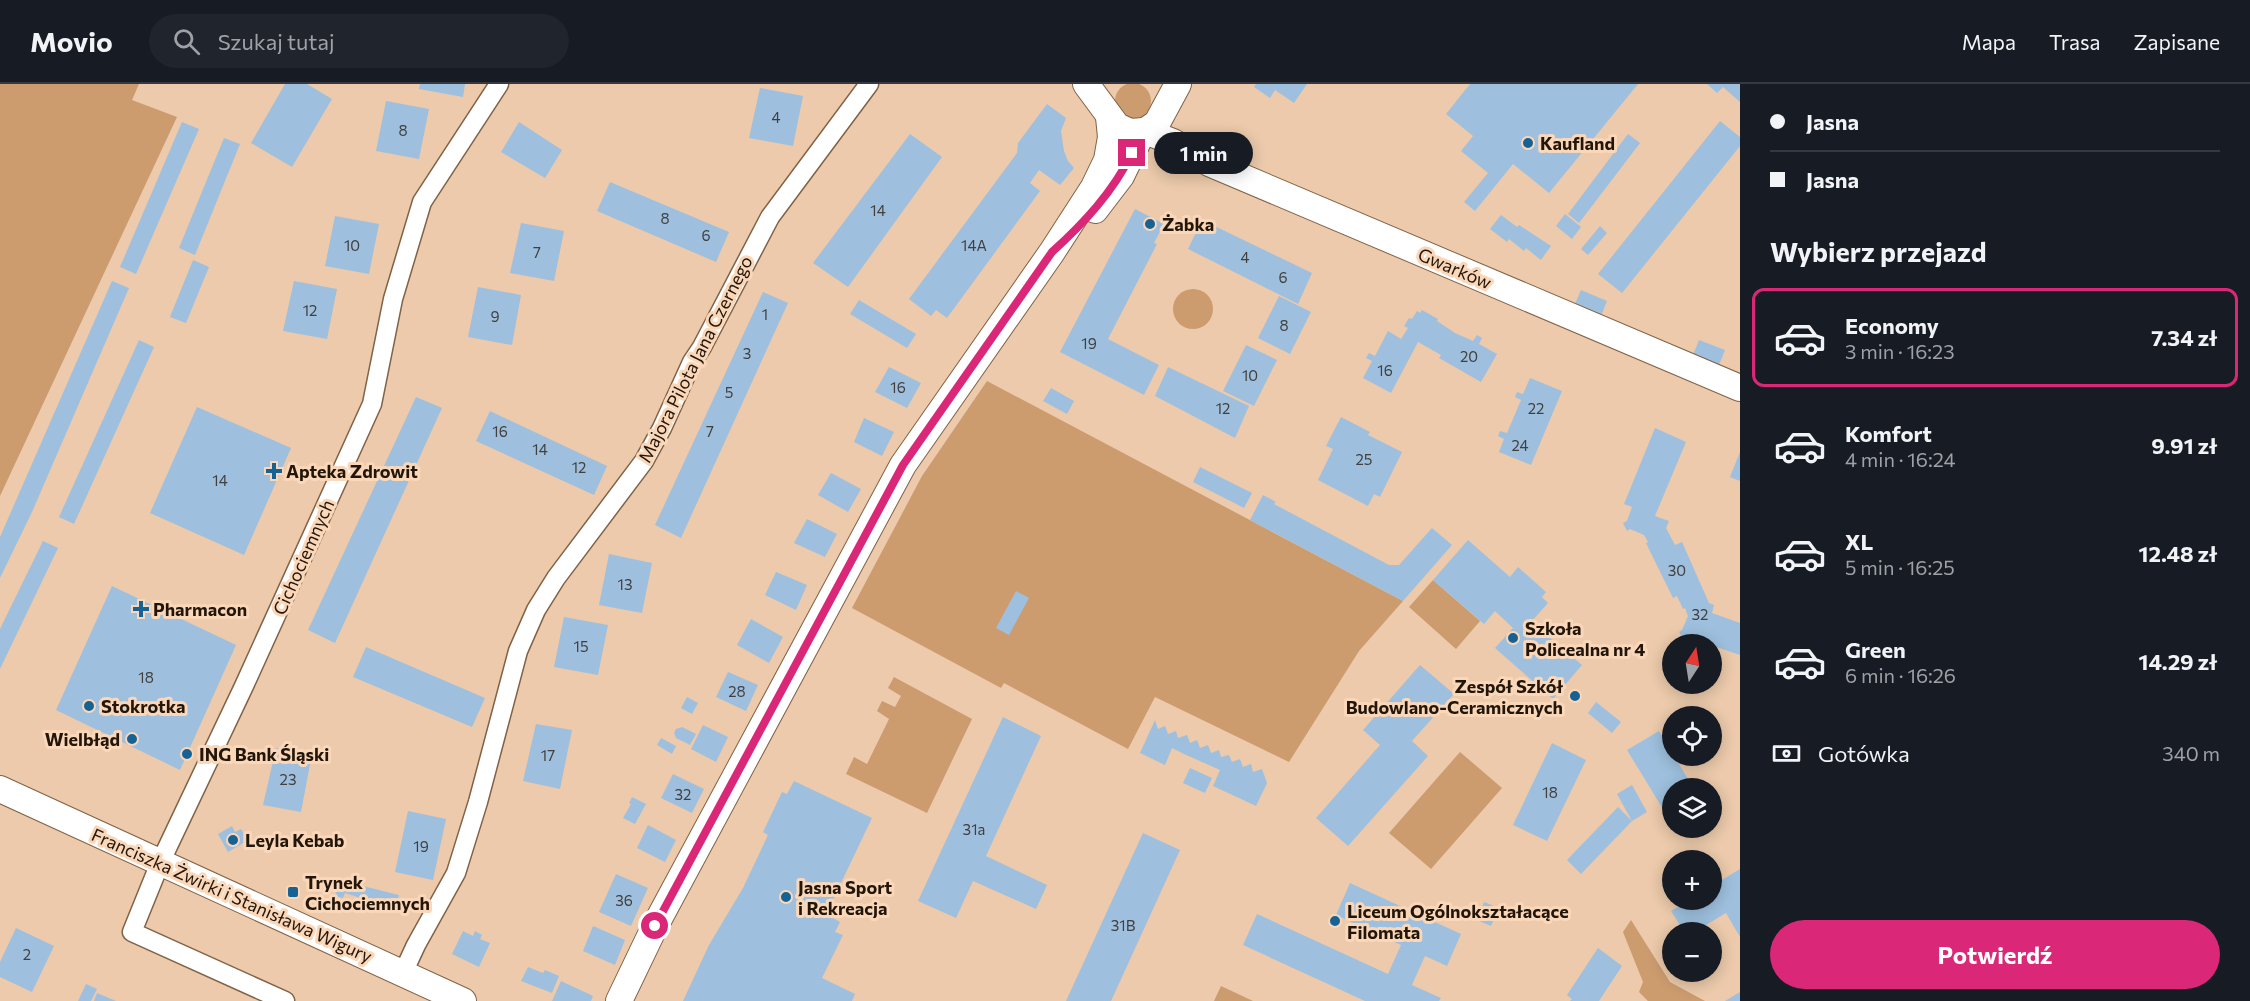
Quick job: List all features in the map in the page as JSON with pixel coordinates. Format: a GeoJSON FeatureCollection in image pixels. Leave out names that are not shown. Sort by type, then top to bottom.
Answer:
{"type":"FeatureCollection","features":[{"type":"Feature","properties":{"kind":"street","name":"Cichociemnych"},"geometry":{"type":"LineString","coordinates":[[285,1001],[132,932],[160,862],[372,404],[393,299],[422,202],[499,84]]}},
{"type":"Feature","properties":{"kind":"street","name":"Majora Pilota Jana Czernego"},"geometry":{"type":"LineString","coordinates":[[403,973],[456,873],[478,802],[518,651],[536,610],[556,578],[644,461],[692,362],[770,217],[868,84]]}},
{"type":"Feature","properties":{"kind":"street"},"geometry":{"type":"LineString","coordinates":[[1086,84],[1108,116]]}},
{"type":"Feature","properties":{"kind":"street"},"geometry":{"type":"LineString","coordinates":[[619,1001],[655,926],[903,465],[1052,252],[1094,187],[1107,160],[1111,137],[1104,97],[1110,84]]}},
{"type":"Feature","properties":{"kind":"street"},"geometry":{"type":"LineString","coordinates":[[1160,84],[1165,93],[1165,109],[1173,142]]}},
{"type":"Feature","properties":{"kind":"street"},"geometry":{"type":"LineString","coordinates":[[1052,252],[1081,225],[1111,190],[1121,176],[1144,131],[1157,123],[1178,84]]}},
{"type":"Feature","properties":{"kind":"street","name":"Gwarków"},"geometry":{"type":"LineString","coordinates":[[1108,116],[1117,126],[1130,132],[1144,131],[1173,142],[1209,163],[1740,388]]}},
{"type":"Feature","properties":{"kind":"street","name":"Franciszka Żwirki i Stanisława Wigury"},"geometry":{"type":"LineString","coordinates":[[0,789],[463,1001]]}},
{"type":"Feature","properties":{"kind":"shaded area"},"geometry":{"type":"Polygon","coordinates":[[[1133,83],[1146,88],[1151,101],[1146,114],[1133,119],[1120,114],[1115,101],[1120,88],[1133,83]]]}},
{"type":"Feature","properties":{"kind":"shaded area"},"geometry":{"type":"Polygon","coordinates":[[[0,84],[139,84],[132,100],[177,117],[0,496],[0,84]]]}},
{"type":"Feature","properties":{"kind":"shaded area"},"geometry":{"type":"Polygon","coordinates":[[[1193,289],[1201,290],[1207,295],[1212,301],[1212,317],[1207,323],[1201,328],[1193,329],[1185,328],[1179,323],[1174,317],[1173,309],[1174,301],[1179,295],[1185,290],[1193,289]]]}},
{"type":"Feature","properties":{"kind":"shaded area"},"geometry":{"type":"Polygon","coordinates":[[[987,381],[1403,601],[1359,651],[1289,762],[1155,697],[1128,749],[1004,683],[1001,688],[852,608],[922,476],[987,381]]]}},
{"type":"Feature","properties":{"kind":"shaded area"},"geometry":{"type":"Polygon","coordinates":[[[1433,580],[1480,621],[1456,649],[1409,607],[1433,580]]]}},
{"type":"Feature","properties":{"kind":"shaded area"},"geometry":{"type":"Polygon","coordinates":[[[894,677],[972,719],[927,813],[846,774],[854,757],[867,764],[889,719],[877,711],[882,701],[895,707],[901,696],[888,688],[894,677]]]}},
{"type":"Feature","properties":{"kind":"shaded area"},"geometry":{"type":"Polygon","coordinates":[[[1460,752],[1502,788],[1431,869],[1389,833],[1460,752]]]}},
{"type":"Feature","properties":{"kind":"shaded area"},"geometry":{"type":"Polygon","coordinates":[[[1631,920],[1662,969],[1662,982],[1670,982],[1705,1001],[1648,1001],[1639,992],[1643,982],[1623,932],[1631,920]]]}},
{"type":"Feature","properties":{"kind":"shaded area"},"geometry":{"type":"Polygon","coordinates":[[[1221,986],[1253,1001],[1214,1001],[1221,986]]]}},
{"type":"Feature","properties":{"kind":"building"},"geometry":{"type":"Polygon","coordinates":[[[285,84],[307,84],[332,99],[292,167],[251,143],[285,84]]]}},
{"type":"Feature","properties":{"kind":"building"},"geometry":{"type":"Polygon","coordinates":[[[420,84],[465,84],[463,97],[419,89],[420,84]]]}},
{"type":"Feature","properties":{"kind":"building"},"geometry":{"type":"Polygon","coordinates":[[[1256,84],[1307,84],[1294,103],[1275,90],[1270,98],[1254,87],[1256,84]]]}},
{"type":"Feature","properties":{"kind":"building","name":"Kaufland"},"geometry":{"type":"Polygon","coordinates":[[[1470,84],[1638,84],[1549,193],[1513,164],[1475,211],[1464,202],[1488,173],[1461,151],[1473,136],[1446,114],[1470,84]]]}},
{"type":"Feature","properties":{"kind":"building"},"geometry":{"type":"Polygon","coordinates":[[[1707,84],[1740,84],[1740,102],[1723,87],[1717,93],[1707,84]]]}},
{"type":"Feature","properties":{"kind":"building"},"geometry":{"type":"Polygon","coordinates":[[[760,88],[803,96],[793,146],[749,138],[760,88]]]}},
{"type":"Feature","properties":{"kind":"building"},"geometry":{"type":"Polygon","coordinates":[[[386,101],[429,109],[419,159],[376,151],[386,101]]]}},
{"type":"Feature","properties":{"kind":"building"},"geometry":{"type":"Polygon","coordinates":[[[1047,104],[1066,118],[1061,131],[1064,151],[1074,168],[1060,185],[1039,170],[1030,183],[1040,191],[947,318],[936,310],[931,316],[909,299],[1017,153],[1018,143],[1047,104]]]}},
{"type":"Feature","properties":{"kind":"building"},"geometry":{"type":"Polygon","coordinates":[[[1720,121],[1740,137],[1740,146],[1622,293],[1598,274],[1720,121]]]}},
{"type":"Feature","properties":{"kind":"building"},"geometry":{"type":"Polygon","coordinates":[[[182,122],[199,129],[136,274],[120,267],[182,122]]]}},
{"type":"Feature","properties":{"kind":"building"},"geometry":{"type":"Polygon","coordinates":[[[519,122],[562,150],[545,178],[501,152],[519,122]]]}},
{"type":"Feature","properties":{"kind":"building"},"geometry":{"type":"Polygon","coordinates":[[[910,134],[942,157],[848,287],[813,263],[910,134]]]}},
{"type":"Feature","properties":{"kind":"building"},"geometry":{"type":"Polygon","coordinates":[[[1628,134],[1640,143],[1579,223],[1568,214],[1628,134]]]}},
{"type":"Feature","properties":{"kind":"building"},"geometry":{"type":"Polygon","coordinates":[[[224,138],[240,144],[195,255],[179,248],[224,138]]]}},
{"type":"Feature","properties":{"kind":"building"},"geometry":{"type":"Polygon","coordinates":[[[610,182],[729,232],[716,262],[597,211],[610,182]]]}},
{"type":"Feature","properties":{"kind":"building"},"geometry":{"type":"Polygon","coordinates":[[[1135,209],[1164,224],[1154,243],[1157,244],[1108,339],[1159,365],[1144,395],[1060,352],[1135,209]]]}},
{"type":"Feature","properties":{"kind":"building"},"geometry":{"type":"Polygon","coordinates":[[[1565,214],[1581,227],[1572,239],[1556,226],[1565,214]]]}},
{"type":"Feature","properties":{"kind":"building"},"geometry":{"type":"Polygon","coordinates":[[[1501,215],[1551,246],[1541,260],[1526,248],[1524,251],[1509,239],[1507,242],[1490,229],[1501,215]]]}},
{"type":"Feature","properties":{"kind":"building"},"geometry":{"type":"Polygon","coordinates":[[[335,216],[379,224],[369,274],[325,266],[335,216]]]}},
{"type":"Feature","properties":{"kind":"building"},"geometry":{"type":"Polygon","coordinates":[[[1202,220],[1312,273],[1298,304],[1188,249],[1202,220]]]}},
{"type":"Feature","properties":{"kind":"building"},"geometry":{"type":"Polygon","coordinates":[[[521,223],[564,231],[554,281],[510,273],[521,223]]]}},
{"type":"Feature","properties":{"kind":"building"},"geometry":{"type":"Polygon","coordinates":[[[1600,226],[1607,233],[1588,255],[1581,249],[1600,226]]]}},
{"type":"Feature","properties":{"kind":"building"},"geometry":{"type":"Polygon","coordinates":[[[193,260],[209,267],[186,323],[170,317],[193,260]]]}},
{"type":"Feature","properties":{"kind":"building"},"geometry":{"type":"Polygon","coordinates":[[[112,281],[129,288],[32,512],[0,578],[0,537],[112,281]]]}},
{"type":"Feature","properties":{"kind":"building"},"geometry":{"type":"Polygon","coordinates":[[[294,281],[337,289],[327,339],[283,331],[294,281]]]}},
{"type":"Feature","properties":{"kind":"building"},"geometry":{"type":"Polygon","coordinates":[[[478,287],[521,295],[512,345],[468,337],[478,287]]]}},
{"type":"Feature","properties":{"kind":"building"},"geometry":{"type":"Polygon","coordinates":[[[1581,290],[1607,301],[1601,316],[1575,304],[1581,290]]]}},
{"type":"Feature","properties":{"kind":"building"},"geometry":{"type":"Polygon","coordinates":[[[763,292],[788,303],[681,538],[655,525],[763,292]]]}},
{"type":"Feature","properties":{"kind":"building"},"geometry":{"type":"Polygon","coordinates":[[[1279,296],[1311,312],[1290,354],[1258,338],[1279,296]]]}},
{"type":"Feature","properties":{"kind":"building"},"geometry":{"type":"Polygon","coordinates":[[[859,300],[916,334],[907,348],[850,314],[859,300]]]}},
{"type":"Feature","properties":{"kind":"building"},"geometry":{"type":"Polygon","coordinates":[[[1422,310],[1455,333],[1473,341],[1477,335],[1482,338],[1479,344],[1497,354],[1481,382],[1439,358],[1441,355],[1418,342],[1391,393],[1363,378],[1372,361],[1366,358],[1369,353],[1375,356],[1388,331],[1401,339],[1408,328],[1404,326],[1409,318],[1412,319],[1417,311],[1420,313],[1422,310]]]}},
{"type":"Feature","properties":{"kind":"building"},"geometry":{"type":"Polygon","coordinates":[[[139,340],[154,347],[74,524],[59,517],[139,340]]]}},
{"type":"Feature","properties":{"kind":"building"},"geometry":{"type":"Polygon","coordinates":[[[1699,340],[1725,350],[1719,365],[1693,355],[1699,340]]]}},
{"type":"Feature","properties":{"kind":"building"},"geometry":{"type":"Polygon","coordinates":[[[1246,345],[1277,360],[1254,406],[1223,391],[1246,345]]]}},
{"type":"Feature","properties":{"kind":"building"},"geometry":{"type":"Polygon","coordinates":[[[889,367],[921,383],[907,408],[875,392],[889,367]]]}},
{"type":"Feature","properties":{"kind":"building"},"geometry":{"type":"Polygon","coordinates":[[[1168,367],[1249,406],[1235,438],[1155,396],[1168,367]]]}},
{"type":"Feature","properties":{"kind":"building"},"geometry":{"type":"Polygon","coordinates":[[[1530,378],[1562,391],[1531,465],[1499,452],[1504,439],[1498,436],[1500,431],[1507,433],[1521,400],[1515,397],[1517,392],[1523,394],[1530,378]]]}},
{"type":"Feature","properties":{"kind":"building"},"geometry":{"type":"Polygon","coordinates":[[[1051,388],[1074,401],[1067,414],[1043,401],[1051,388]]]}},
{"type":"Feature","properties":{"kind":"building"},"geometry":{"type":"Polygon","coordinates":[[[416,397],[442,408],[335,643],[308,630],[416,397]]]}},
{"type":"Feature","properties":{"kind":"building"},"geometry":{"type":"Polygon","coordinates":[[[197,407],[291,448],[244,555],[150,513],[197,407]]]}},
{"type":"Feature","properties":{"kind":"building"},"geometry":{"type":"Polygon","coordinates":[[[490,411],[607,466],[594,495],[476,441],[490,411]]]}},
{"type":"Feature","properties":{"kind":"building"},"geometry":{"type":"Polygon","coordinates":[[[1341,417],[1370,432],[1368,435],[1402,452],[1380,497],[1374,494],[1368,506],[1318,480],[1333,449],[1326,446],[1341,417]]]}},
{"type":"Feature","properties":{"kind":"building"},"geometry":{"type":"Polygon","coordinates":[[[864,418],[894,432],[882,456],[854,442],[864,418]]]}},
{"type":"Feature","properties":{"kind":"building"},"geometry":{"type":"Polygon","coordinates":[[[1655,428],[1686,442],[1655,516],[1669,521],[1666,528],[1675,545],[1682,542],[1709,603],[1714,605],[1712,613],[1740,623],[1740,655],[1722,649],[1722,634],[1680,634],[1679,632],[1688,616],[1685,608],[1683,609],[1677,596],[1673,598],[1644,535],[1630,529],[1627,531],[1623,523],[1627,521],[1632,507],[1624,504],[1655,428]]]}},
{"type":"Feature","properties":{"kind":"building"},"geometry":{"type":"Polygon","coordinates":[[[1740,452],[1740,481],[1730,477],[1740,452]]]}},
{"type":"Feature","properties":{"kind":"building"},"geometry":{"type":"Polygon","coordinates":[[[1200,467],[1252,493],[1244,508],[1193,482],[1200,467]]]}},
{"type":"Feature","properties":{"kind":"building"},"geometry":{"type":"Polygon","coordinates":[[[831,473],[861,489],[848,512],[818,495],[831,473]]]}},
{"type":"Feature","properties":{"kind":"building"},"geometry":{"type":"Polygon","coordinates":[[[1263,495],[1276,502],[1274,504],[1389,565],[1399,565],[1432,528],[1452,545],[1403,601],[1250,520],[1263,495]]]}},
{"type":"Feature","properties":{"kind":"building"},"geometry":{"type":"Polygon","coordinates":[[[807,519],[837,534],[825,557],[794,543],[807,519]]]}},
{"type":"Feature","properties":{"kind":"building"},"geometry":{"type":"Polygon","coordinates":[[[1468,540],[1510,577],[1518,567],[1546,592],[1542,597],[1548,603],[1531,622],[1582,665],[1553,699],[1495,648],[1513,628],[1495,611],[1484,624],[1433,580],[1468,540]]]}},
{"type":"Feature","properties":{"kind":"building"},"geometry":{"type":"Polygon","coordinates":[[[43,541],[58,548],[0,669],[0,629],[43,541]]]}},
{"type":"Feature","properties":{"kind":"building"},"geometry":{"type":"Polygon","coordinates":[[[609,554],[652,563],[642,613],[599,605],[609,554]]]}},
{"type":"Feature","properties":{"kind":"building"},"geometry":{"type":"Polygon","coordinates":[[[776,572],[807,585],[796,610],[765,595],[776,572]]]}},
{"type":"Feature","properties":{"kind":"building"},"geometry":{"type":"Polygon","coordinates":[[[112,586],[236,645],[180,770],[56,710],[112,586]]]}},
{"type":"Feature","properties":{"kind":"building"},"geometry":{"type":"Polygon","coordinates":[[[1016,591],[1029,598],[1009,635],[996,628],[1016,591]]]}},
{"type":"Feature","properties":{"kind":"building"},"geometry":{"type":"Polygon","coordinates":[[[564,617],[608,625],[598,675],[554,667],[564,617]]]}},
{"type":"Feature","properties":{"kind":"building"},"geometry":{"type":"Polygon","coordinates":[[[751,619],[783,637],[769,663],[737,645],[751,619]]]}},
{"type":"Feature","properties":{"kind":"building"},"geometry":{"type":"Polygon","coordinates":[[[366,647],[485,698],[472,727],[353,677],[366,647]]]}},
{"type":"Feature","properties":{"kind":"building"},"geometry":{"type":"Polygon","coordinates":[[[1420,665],[1454,694],[1412,741],[1428,756],[1348,846],[1316,818],[1380,745],[1363,730],[1420,665]]]}},
{"type":"Feature","properties":{"kind":"building"},"geometry":{"type":"Polygon","coordinates":[[[728,672],[758,685],[746,711],[716,697],[728,672]]]}},
{"type":"Feature","properties":{"kind":"building"},"geometry":{"type":"Polygon","coordinates":[[[687,697],[698,703],[692,714],[681,708],[687,697]]]}},
{"type":"Feature","properties":{"kind":"building"},"geometry":{"type":"Polygon","coordinates":[[[1596,702],[1621,722],[1612,733],[1588,713],[1596,702]]]}},
{"type":"Feature","properties":{"kind":"building"},"geometry":{"type":"Polygon","coordinates":[[[1003,717],[1041,736],[986,856],[1047,885],[1036,909],[973,881],[956,918],[918,901],[1003,717]]]}},
{"type":"Feature","properties":{"kind":"building"},"geometry":{"type":"Polygon","coordinates":[[[1155,720],[1158,729],[1165,726],[1168,734],[1176,731],[1178,738],[1187,735],[1190,743],[1197,740],[1200,748],[1208,745],[1211,753],[1219,750],[1221,757],[1229,755],[1232,762],[1240,759],[1243,767],[1251,764],[1253,772],[1262,769],[1267,783],[1256,806],[1213,786],[1220,770],[1172,748],[1165,765],[1140,753],[1155,720]]]}},
{"type":"Feature","properties":{"kind":"building"},"geometry":{"type":"Polygon","coordinates":[[[536,724],[572,730],[560,789],[523,781],[536,724]]]}},
{"type":"Feature","properties":{"kind":"building"},"geometry":{"type":"Polygon","coordinates":[[[703,725],[728,737],[716,762],[691,749],[703,725]]]}},
{"type":"Feature","properties":{"kind":"building"},"geometry":{"type":"Polygon","coordinates":[[[682,727],[696,734],[690,745],[676,738],[674,733],[676,729],[682,727]]]}},
{"type":"Feature","properties":{"kind":"building"},"geometry":{"type":"Polygon","coordinates":[[[1659,731],[1662,736],[1662,766],[1680,766],[1687,778],[1662,778],[1662,807],[1627,750],[1659,731]]]}},
{"type":"Feature","properties":{"kind":"building"},"geometry":{"type":"Polygon","coordinates":[[[661,738],[676,746],[672,754],[657,745],[661,738]]]}},
{"type":"Feature","properties":{"kind":"building"},"geometry":{"type":"Polygon","coordinates":[[[1552,743],[1586,760],[1547,841],[1513,825],[1552,743]]]}},
{"type":"Feature","properties":{"kind":"building"},"geometry":{"type":"Polygon","coordinates":[[[276,748],[312,754],[301,812],[263,805],[276,748]]]}},
{"type":"Feature","properties":{"kind":"building"},"geometry":{"type":"Polygon","coordinates":[[[1190,768],[1212,778],[1205,793],[1183,783],[1190,768]]]}},
{"type":"Feature","properties":{"kind":"building"},"geometry":{"type":"Polygon","coordinates":[[[673,774],[704,789],[692,813],[661,798],[673,774]]]}},
{"type":"Feature","properties":{"kind":"building","name":"Jasna Sport i Rekreacja"},"geometry":{"type":"Polygon","coordinates":[[[794,781],[872,818],[830,906],[835,908],[831,917],[840,922],[835,932],[843,935],[822,978],[855,994],[852,1001],[683,1001],[709,945],[743,888],[768,835],[763,832],[782,792],[787,794],[794,781]]]}},
{"type":"Feature","properties":{"kind":"building"},"geometry":{"type":"Polygon","coordinates":[[[1632,785],[1647,812],[1632,821],[1617,794],[1632,785]]]}},
{"type":"Feature","properties":{"kind":"building"},"geometry":{"type":"Polygon","coordinates":[[[632,797],[646,804],[635,824],[623,818],[631,804],[629,803],[632,797]]]}},
{"type":"Feature","properties":{"kind":"building"},"geometry":{"type":"Polygon","coordinates":[[[1618,807],[1632,821],[1581,874],[1567,860],[1618,807]]]}},
{"type":"Feature","properties":{"kind":"building"},"geometry":{"type":"Polygon","coordinates":[[[408,811],[446,819],[433,880],[395,872],[408,811]]]}},
{"type":"Feature","properties":{"kind":"building"},"geometry":{"type":"Polygon","coordinates":[[[648,825],[676,840],[665,862],[637,848],[648,825]]]}},
{"type":"Feature","properties":{"kind":"building"},"geometry":{"type":"Polygon","coordinates":[[[232,826],[235,832],[241,829],[248,840],[228,852],[218,834],[232,826]]]}},
{"type":"Feature","properties":{"kind":"building"},"geometry":{"type":"Polygon","coordinates":[[[1143,833],[1180,850],[1111,1001],[1066,1001],[1143,833]]]}},
{"type":"Feature","properties":{"kind":"building"},"geometry":{"type":"Polygon","coordinates":[[[1740,869],[1740,937],[1726,913],[1711,922],[1678,922],[1671,911],[1673,910],[1722,910],[1722,880],[1740,869]]]}},
{"type":"Feature","properties":{"kind":"building"},"geometry":{"type":"Polygon","coordinates":[[[616,874],[648,888],[631,926],[599,912],[616,874]]]}},
{"type":"Feature","properties":{"kind":"building"},"geometry":{"type":"Polygon","coordinates":[[[347,879],[364,883],[363,886],[399,895],[397,905],[392,908],[345,893],[343,898],[335,896],[339,880],[347,882],[347,879]]]}},
{"type":"Feature","properties":{"kind":"building"},"geometry":{"type":"Polygon","coordinates":[[[1350,883],[1461,934],[1447,966],[1425,956],[1412,985],[1441,998],[1439,1001],[1365,1001],[1243,945],[1257,914],[1388,974],[1401,945],[1336,915],[1350,883]]]}},
{"type":"Feature","properties":{"kind":"building"},"geometry":{"type":"Polygon","coordinates":[[[1484,902],[1499,908],[1491,926],[1477,920],[1484,902]]]}},
{"type":"Feature","properties":{"kind":"building"},"geometry":{"type":"Polygon","coordinates":[[[593,926],[625,940],[615,965],[583,951],[593,926]]]}},
{"type":"Feature","properties":{"kind":"building"},"geometry":{"type":"Polygon","coordinates":[[[16,928],[54,946],[32,992],[0,977],[0,962],[16,928]]]}},
{"type":"Feature","properties":{"kind":"building"},"geometry":{"type":"Polygon","coordinates":[[[463,931],[473,936],[475,931],[482,935],[480,939],[490,943],[479,967],[452,954],[463,931]]]}},
{"type":"Feature","properties":{"kind":"building"},"geometry":{"type":"Polygon","coordinates":[[[1598,948],[1622,966],[1599,1001],[1570,1001],[1572,999],[1567,995],[1598,948]]]}},
{"type":"Feature","properties":{"kind":"building"},"geometry":{"type":"Polygon","coordinates":[[[528,967],[543,973],[545,970],[559,976],[552,993],[521,981],[528,967]]]}},
{"type":"Feature","properties":{"kind":"building"},"geometry":{"type":"Polygon","coordinates":[[[561,981],[593,996],[591,1001],[552,1001],[561,981]]]}},
{"type":"Feature","properties":{"kind":"building"},"geometry":{"type":"Polygon","coordinates":[[[86,984],[97,989],[91,1001],[78,1001],[86,984]]]}},
{"type":"Feature","properties":{"kind":"building"},"geometry":{"type":"Polygon","coordinates":[[[1740,992],[1740,1001],[1725,1001],[1740,992]]]}},
{"type":"Feature","properties":{"kind":"building"},"geometry":{"type":"Polygon","coordinates":[[[97,993],[116,1001],[94,1001],[97,993]]]}},
{"type":"Feature","properties":{"kind":"place","name":"Kaufland"},"geometry":{"type":"Point","coordinates":[1528,143]}},
{"type":"Feature","properties":{"kind":"place","name":"Żabka"},"geometry":{"type":"Point","coordinates":[1150,224]}},
{"type":"Feature","properties":{"kind":"place","name":"Apteka Zdrowit"},"geometry":{"type":"Point","coordinates":[274,471]}},
{"type":"Feature","properties":{"kind":"place","name":"Pharmacon"},"geometry":{"type":"Point","coordinates":[141,609]}},
{"type":"Feature","properties":{"kind":"place","name":"Szkoła Policealna nr 4"},"geometry":{"type":"Point","coordinates":[1513,638]}},
{"type":"Feature","properties":{"kind":"place","name":"Zespół Szkół Budowlano-Ceramicznych"},"geometry":{"type":"Point","coordinates":[1575,696]}},
{"type":"Feature","properties":{"kind":"place","name":"Stokrotka"},"geometry":{"type":"Point","coordinates":[89,706]}},
{"type":"Feature","properties":{"kind":"place","name":"Wielbłąd"},"geometry":{"type":"Point","coordinates":[132,739]}},
{"type":"Feature","properties":{"kind":"place","name":"ING Bank Śląski"},"geometry":{"type":"Point","coordinates":[187,754]}},
{"type":"Feature","properties":{"kind":"place","name":"Leyla Kebab"},"geometry":{"type":"Point","coordinates":[233,840]}},
{"type":"Feature","properties":{"kind":"place","name":"Trynek Cichociemnych"},"geometry":{"type":"Point","coordinates":[293,892]}},
{"type":"Feature","properties":{"kind":"place","name":"Jasna Sport i Rekreacja"},"geometry":{"type":"Point","coordinates":[786,897]}},
{"type":"Feature","properties":{"kind":"place","name":"Liceum Ogólnokształacące Filomata"},"geometry":{"type":"Point","coordinates":[1335,921]}},
{"type":"Feature","properties":{"kind":"route"},"geometry":{"type":"LineString","coordinates":[[655,926],[826,604],[903,465],[1052,252],[1106,197],[1121,176],[1132,153]]}}]}
